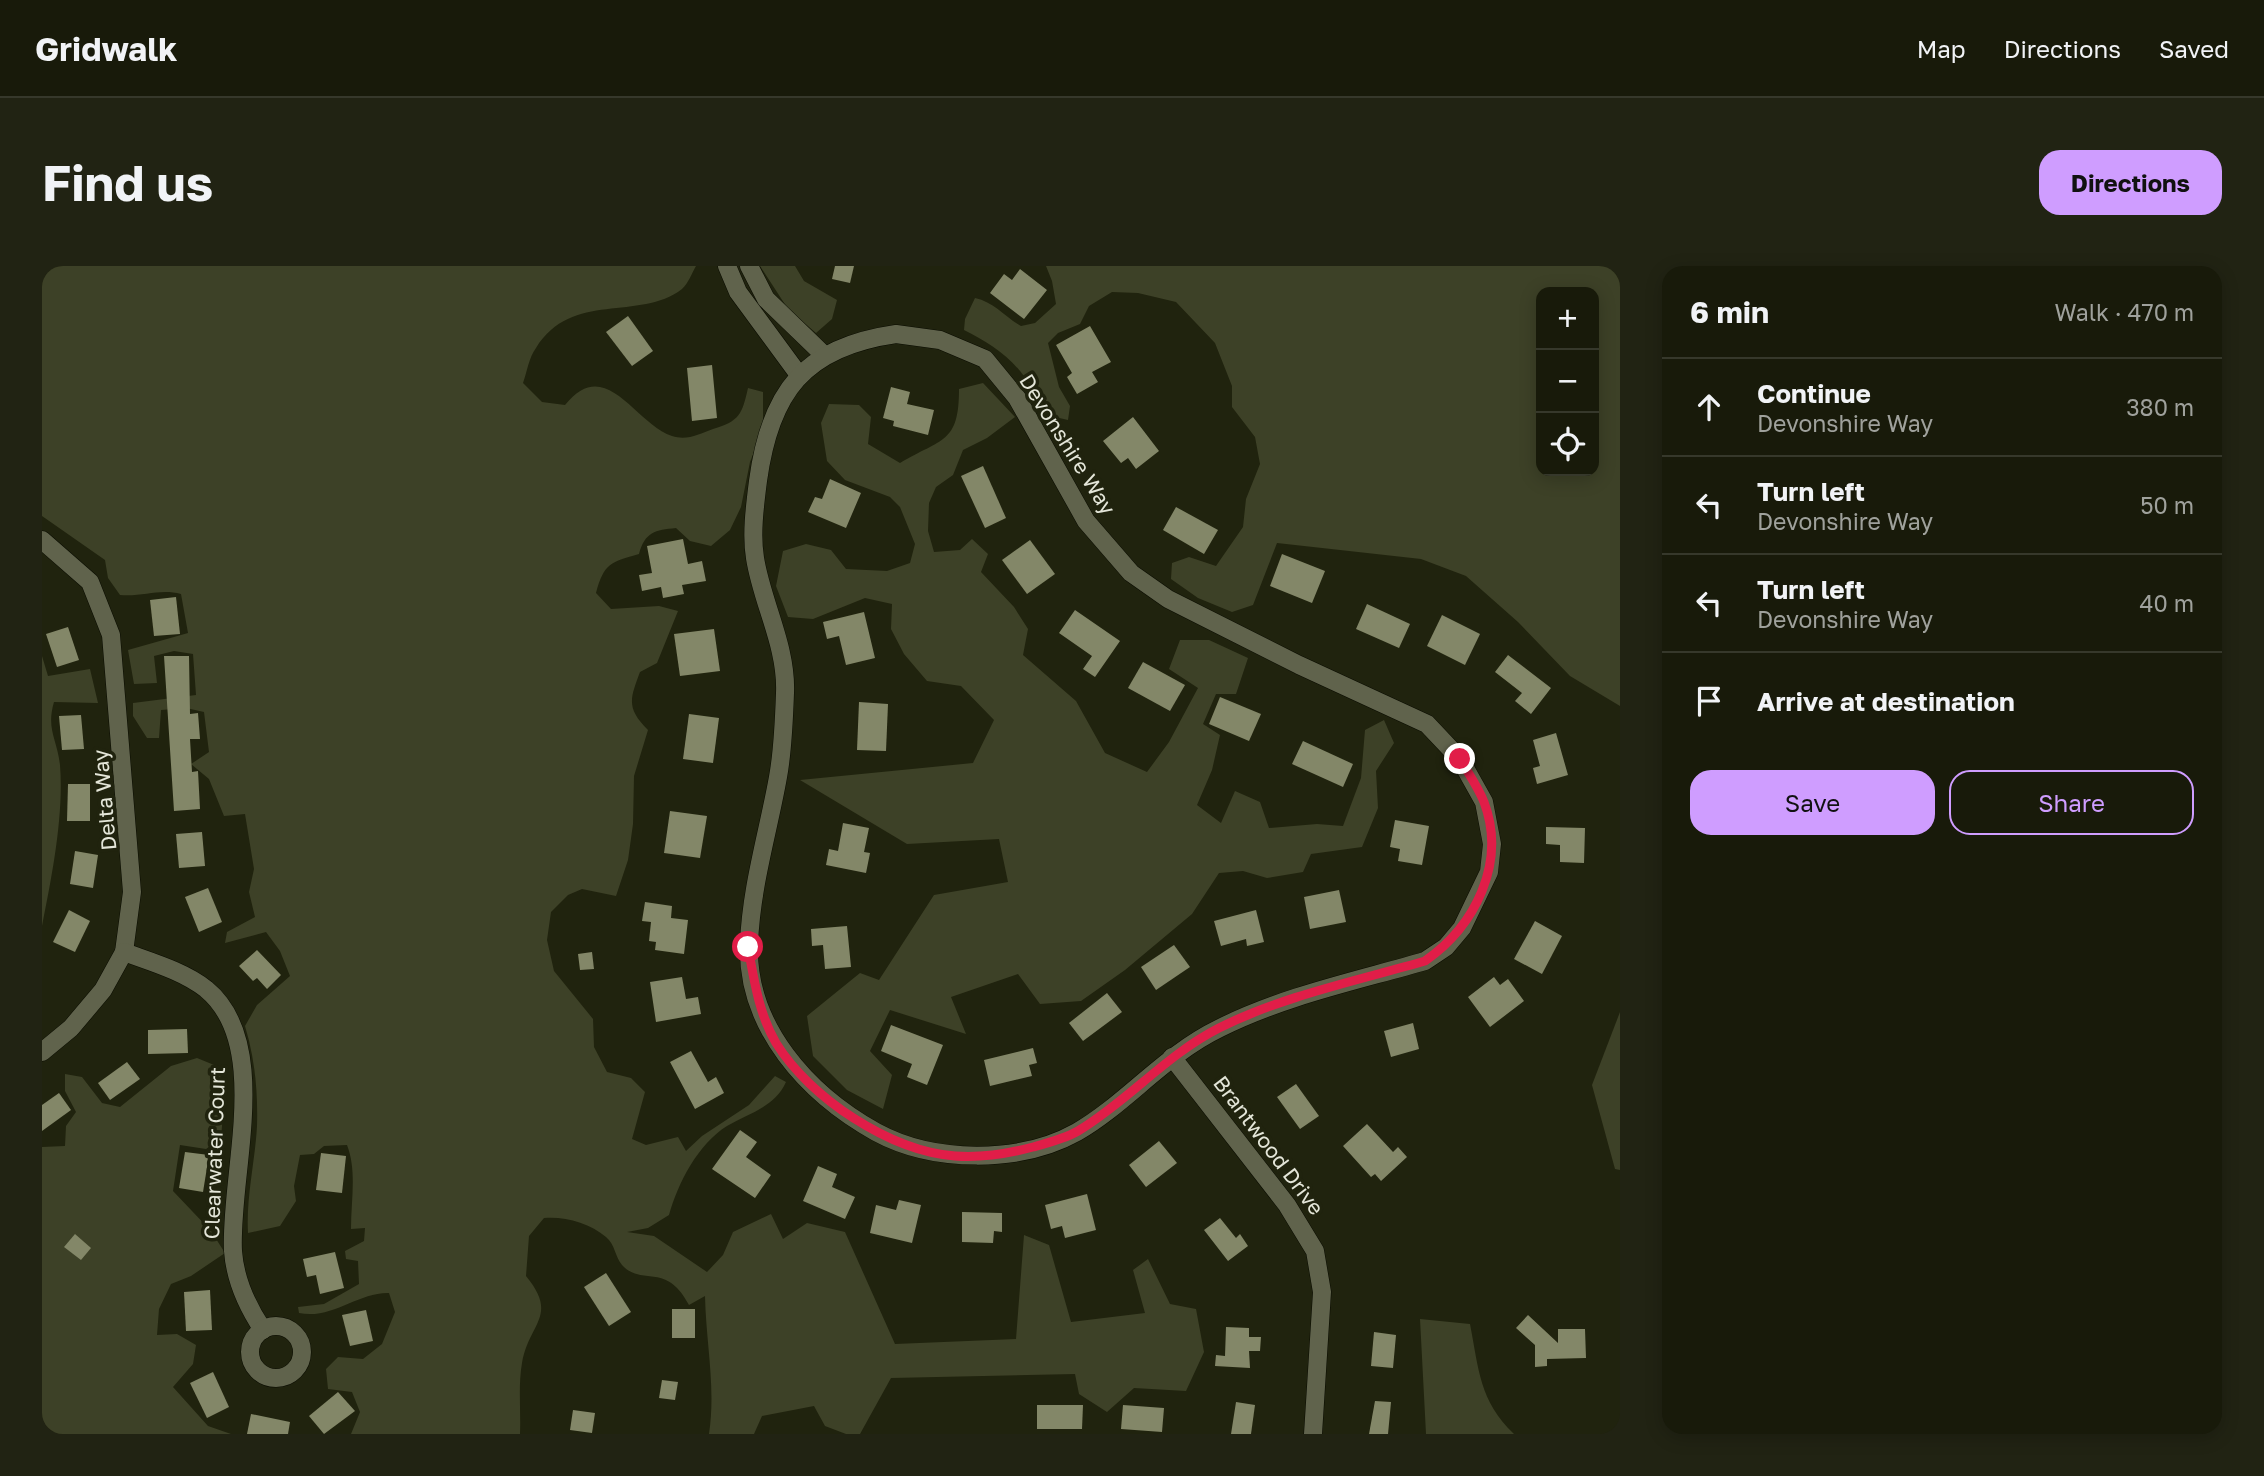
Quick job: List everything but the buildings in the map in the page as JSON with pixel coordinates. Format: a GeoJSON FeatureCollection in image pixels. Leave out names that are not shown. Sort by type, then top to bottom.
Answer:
{"type":"FeatureCollection","features":[{"type":"Feature","properties":{"kind":"street"},"geometry":{"type":"LineString","coordinates":[[727,266],[738,292],[799,375]]}},
{"type":"Feature","properties":{"kind":"street"},"geometry":{"type":"LineString","coordinates":[[749,266],[766,299],[825,356]]}},
{"type":"Feature","properties":{"kind":"street","name":"Devonshire Way"},"geometry":{"type":"LineString","coordinates":[[896,334],[940,340],[985,359],[1017,398],[1086,522],[1132,573],[1168,598],[1299,665],[1427,724],[1460,759],[1484,802],[1492,844],[1489,872],[1462,928],[1446,947],[1425,961],[1254,1013],[1218,1029],[1172,1057],[1077,1132],[1023,1149],[985,1157],[952,1156],[880,1134],[838,1108],[800,1074],[776,1042],[756,993],[748,947],[756,875],[779,776],[786,687],[777,637],[754,556],[755,508],[767,429],[782,395],[799,375],[825,356],[863,338],[896,334]]}},
{"type":"Feature","properties":{"kind":"street","name":"Delta Way"},"geometry":{"type":"LineString","coordinates":[[42,540],[90,582],[111,635],[132,861],[132,891],[124,952],[103,990],[71,1028],[42,1052]]}},
{"type":"Feature","properties":{"kind":"street","name":"Clearwater Court"},"geometry":{"type":"LineString","coordinates":[[124,952],[170,969],[206,989],[230,1017],[244,1079],[233,1251],[244,1295],[262,1330]]}},
{"type":"Feature","properties":{"kind":"street","name":"Brantwood Drive"},"geometry":{"type":"LineString","coordinates":[[1172,1057],[1287,1205],[1315,1251],[1322,1292],[1313,1434]]}},
{"type":"Feature","properties":{"kind":"green space"},"geometry":{"type":"Polygon","coordinates":[[[42,266],[696,266],[684,287],[665,299],[587,313],[568,319],[551,330],[534,352],[523,383],[542,402],[565,405],[580,391],[594,386],[607,389],[620,396],[658,429],[683,438],[729,423],[741,410],[748,388],[763,392],[763,429],[750,462],[741,507],[730,530],[711,546],[690,541],[676,528],[657,531],[644,541],[639,554],[615,562],[602,575],[596,593],[611,609],[659,606],[678,611],[657,663],[640,672],[632,696],[633,709],[648,730],[634,776],[633,824],[628,860],[616,896],[582,889],[568,895],[551,912],[547,940],[554,971],[593,1019],[594,1047],[607,1072],[631,1078],[645,1092],[632,1139],[646,1145],[678,1137],[686,1151],[702,1136],[749,1105],[775,1076],[786,1082],[775,1098],[727,1126],[707,1143],[690,1165],[669,1215],[648,1228],[627,1232],[654,1236],[707,1272],[723,1255],[733,1232],[771,1214],[783,1239],[807,1223],[845,1232],[895,1344],[1016,1339],[1024,1235],[1049,1245],[1071,1322],[1145,1313],[1133,1270],[1148,1259],[1170,1304],[1196,1309],[1204,1352],[1186,1391],[1134,1388],[1107,1412],[1079,1394],[1075,1374],[891,1378],[860,1434],[846,1434],[825,1426],[814,1406],[762,1416],[754,1434],[709,1434],[711,1382],[705,1296],[689,1305],[672,1283],[638,1274],[622,1265],[611,1243],[600,1232],[560,1218],[544,1218],[529,1236],[526,1276],[536,1290],[541,1311],[522,1363],[520,1434],[351,1434],[360,1412],[352,1392],[328,1389],[326,1369],[338,1357],[363,1359],[382,1344],[395,1312],[389,1293],[366,1297],[323,1313],[299,1313],[298,1307],[324,1304],[359,1284],[358,1261],[346,1259],[345,1251],[364,1241],[365,1228],[351,1229],[353,1175],[347,1145],[324,1146],[314,1154],[300,1155],[294,1186],[296,1201],[280,1226],[248,1233],[257,1113],[253,1063],[245,1026],[257,1005],[290,976],[280,951],[266,932],[225,943],[227,932],[255,917],[249,892],[254,869],[245,814],[224,816],[209,779],[191,764],[209,752],[204,712],[186,708],[161,710],[159,738],[147,738],[133,716],[133,703],[196,695],[193,654],[174,651],[154,656],[157,683],[134,684],[128,650],[188,633],[181,594],[166,592],[120,595],[108,578],[105,560],[42,516],[42,266]]]}},
{"type":"Feature","properties":{"kind":"green space"},"geometry":{"type":"Polygon","coordinates":[[[760,266],[795,266],[804,281],[837,300],[832,319],[816,333],[788,309],[760,266]]]}},
{"type":"Feature","properties":{"kind":"green space"},"geometry":{"type":"Polygon","coordinates":[[[1046,266],[1620,266],[1620,706],[1570,676],[1518,622],[1466,576],[1421,559],[1277,543],[1253,605],[1232,612],[1198,598],[1171,579],[1172,563],[1189,557],[1216,566],[1243,527],[1246,499],[1260,464],[1255,437],[1232,407],[1232,386],[1215,343],[1176,302],[1138,293],[1112,292],[1089,306],[1080,324],[1058,333],[1048,343],[1059,387],[1070,406],[1068,420],[1042,414],[1031,388],[1018,369],[993,347],[964,330],[965,319],[975,298],[994,306],[1021,326],[1035,323],[1056,304],[1046,266]]]}},
{"type":"Feature","properties":{"kind":"green space"},"geometry":{"type":"Polygon","coordinates":[[[983,383],[1015,417],[987,438],[963,450],[953,475],[936,487],[929,503],[928,531],[934,552],[960,550],[972,539],[988,554],[981,572],[1014,607],[1028,629],[1023,655],[1076,701],[1105,753],[1147,772],[1169,742],[1198,688],[1169,669],[1180,640],[1209,640],[1248,658],[1236,694],[1216,694],[1203,724],[1220,735],[1212,770],[1197,805],[1221,823],[1235,791],[1260,802],[1269,828],[1317,824],[1343,826],[1361,778],[1365,730],[1384,720],[1394,743],[1376,771],[1378,808],[1362,847],[1311,854],[1303,872],[1267,878],[1243,871],[1219,873],[1192,914],[1125,970],[1081,1001],[1040,1004],[1018,974],[951,997],[966,1034],[890,1010],[870,1051],[892,1075],[883,1109],[847,1090],[813,1056],[807,1016],[860,973],[879,980],[934,895],[1008,882],[999,839],[907,844],[800,780],[973,763],[994,720],[961,686],[927,681],[904,654],[891,629],[892,604],[865,598],[813,619],[788,617],[776,586],[783,551],[806,544],[831,550],[846,569],[887,571],[910,563],[915,544],[900,507],[890,497],[845,480],[827,461],[821,423],[829,404],[859,405],[871,417],[868,444],[900,463],[945,437],[956,420],[959,389],[983,383]]]}},
{"type":"Feature","properties":{"kind":"green space"},"geometry":{"type":"Polygon","coordinates":[[[42,656],[48,676],[90,669],[98,703],[54,702],[51,720],[60,765],[59,825],[42,926],[42,656]]]}},
{"type":"Feature","properties":{"kind":"green space"},"geometry":{"type":"Polygon","coordinates":[[[1620,1012],[1620,1170],[1615,1169],[1592,1085],[1620,1012]]]}},
{"type":"Feature","properties":{"kind":"green space"},"geometry":{"type":"Polygon","coordinates":[[[197,1058],[219,1067],[224,1100],[221,1139],[206,1149],[180,1145],[173,1191],[211,1231],[225,1253],[191,1276],[171,1284],[159,1309],[157,1335],[177,1334],[196,1345],[193,1364],[173,1387],[208,1426],[231,1434],[42,1434],[42,1147],[65,1146],[66,1126],[76,1112],[65,1091],[65,1074],[82,1077],[102,1103],[120,1107],[171,1066],[197,1058]]]}},
{"type":"Feature","properties":{"kind":"green space"},"geometry":{"type":"Polygon","coordinates":[[[1420,1319],[1470,1324],[1482,1384],[1494,1409],[1514,1434],[1426,1434],[1420,1319]]]}},
{"type":"Feature","properties":{"kind":"route"},"geometry":{"type":"LineString","coordinates":[[748,947],[756,993],[776,1042],[800,1074],[838,1108],[880,1134],[952,1156],[985,1157],[1023,1149],[1077,1132],[1172,1057],[1218,1029],[1274,1005],[1425,961],[1446,947],[1462,928],[1484,888],[1492,844],[1484,802],[1460,759]]}}]}
